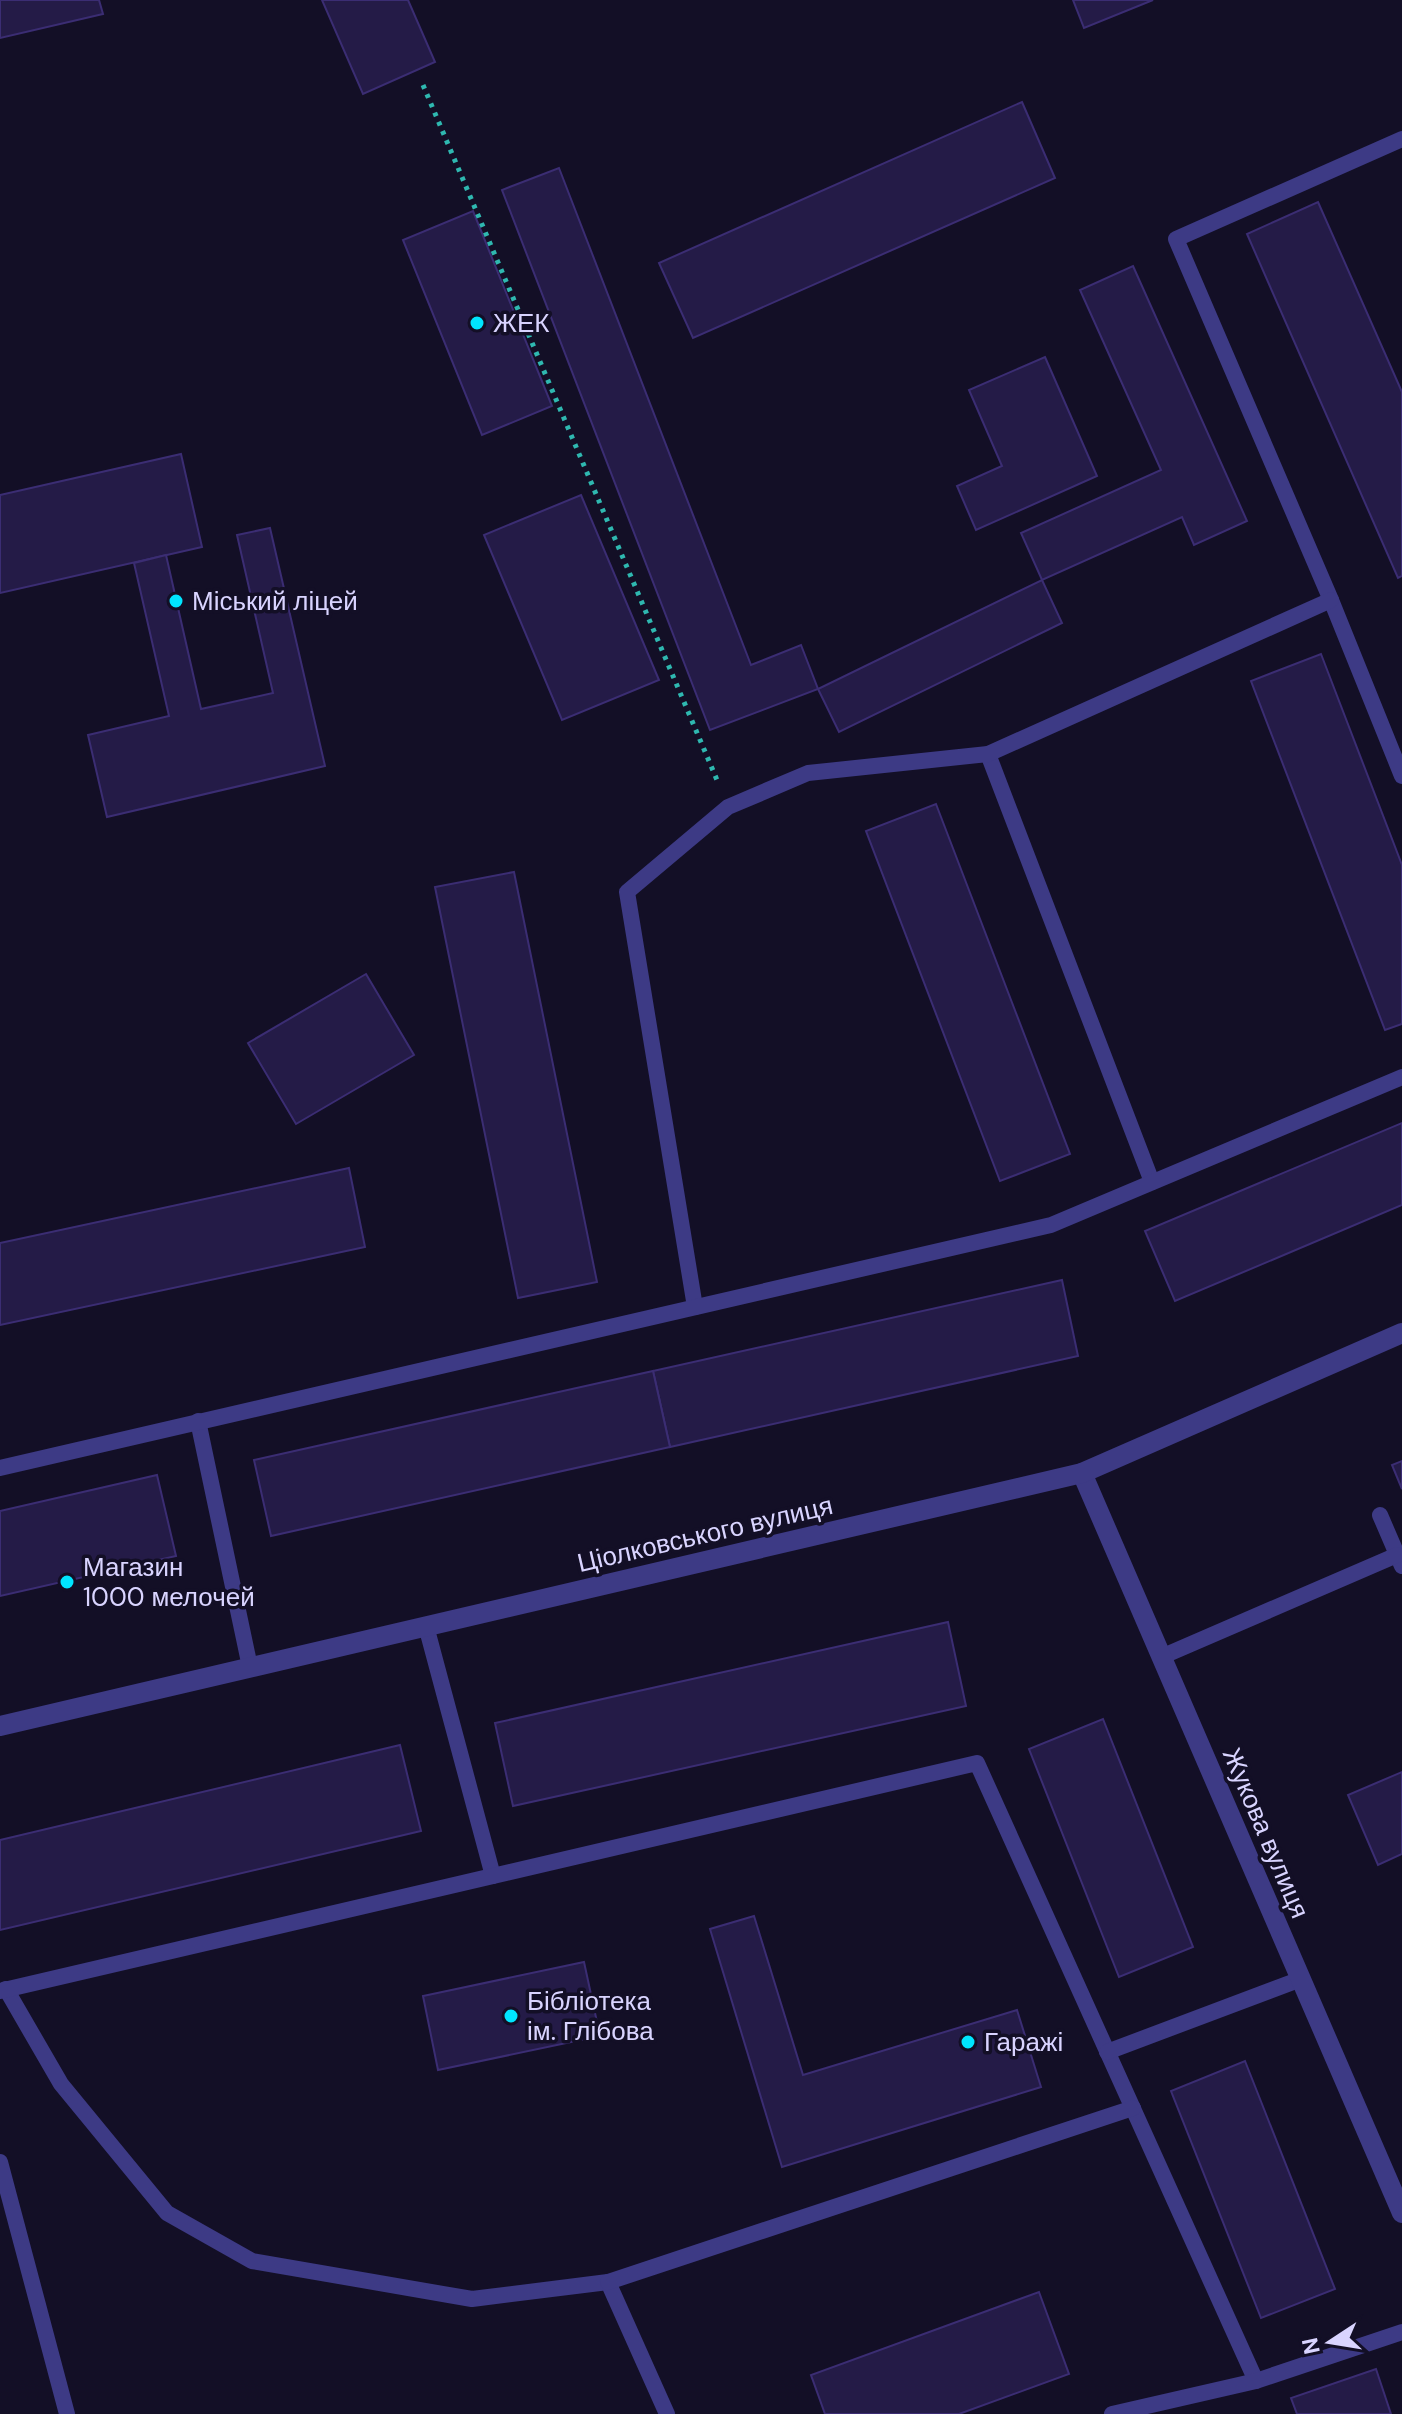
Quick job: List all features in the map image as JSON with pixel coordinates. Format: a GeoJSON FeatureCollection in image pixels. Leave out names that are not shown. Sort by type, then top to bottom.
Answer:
{"type":"FeatureCollection","features":[{"type":"Feature","properties":{"kind":"street","name":"Ціолковського вулиця"},"geometry":{"type":"LineString","coordinates":[[0,1726],[1082,1473],[1402,1333]]}},
{"type":"Feature","properties":{"kind":"street","name":"Жукова вулиця"},"geometry":{"type":"LineString","coordinates":[[1082,1473],[1301,1979],[1395,2178],[1402,2213]]}},
{"type":"Feature","properties":{"kind":"lane"},"geometry":{"type":"LineString","coordinates":[[1402,139],[1176,239],[1331,600],[1402,776]]}},
{"type":"Feature","properties":{"kind":"lane"},"geometry":{"type":"LineString","coordinates":[[695,1307],[627,892],[728,807],[808,773],[988,754],[1331,600]]}},
{"type":"Feature","properties":{"kind":"lane"},"geometry":{"type":"LineString","coordinates":[[988,754],[1152,1182]]}},
{"type":"Feature","properties":{"kind":"lane"},"geometry":{"type":"LineString","coordinates":[[0,1468],[1051,1225],[1402,1077]]}},
{"type":"Feature","properties":{"kind":"lane"},"geometry":{"type":"LineString","coordinates":[[198,1421],[250,1667]]}},
{"type":"Feature","properties":{"kind":"lane"},"geometry":{"type":"LineString","coordinates":[[1161,1657],[1400,1561],[1380,1515]]}},
{"type":"Feature","properties":{"kind":"lane"},"geometry":{"type":"LineString","coordinates":[[426,1626],[493,1876]]}},
{"type":"Feature","properties":{"kind":"lane"},"geometry":{"type":"LineString","coordinates":[[1133,2108],[608,2282],[472,2299],[252,2261],[167,2213],[61,2084],[3,1990],[977,1763],[1107,2052],[1133,2108],[1256,2381]]}},
{"type":"Feature","properties":{"kind":"lane"},"geometry":{"type":"LineString","coordinates":[[1107,2052],[1301,1979]]}},
{"type":"Feature","properties":{"kind":"lane"},"geometry":{"type":"LineString","coordinates":[[0,2162],[67,2414]]}},
{"type":"Feature","properties":{"kind":"lane"},"geometry":{"type":"LineString","coordinates":[[608,2282],[667,2414]]}},
{"type":"Feature","properties":{"kind":"lane"},"geometry":{"type":"LineString","coordinates":[[1112,2414],[1256,2381],[1402,2332]]}},
{"type":"Feature","properties":{"kind":"path"},"geometry":{"type":"LineString","coordinates":[[423,85],[728,807]]}},
{"type":"Feature","properties":{"kind":"building"},"geometry":{"type":"Polygon","coordinates":[[[0,0],[99,0],[103,14],[0,38],[0,0]]]}},
{"type":"Feature","properties":{"kind":"building"},"geometry":{"type":"Polygon","coordinates":[[[322,0],[408,0],[435,62],[363,94],[322,0]]]}},
{"type":"Feature","properties":{"kind":"building"},"geometry":{"type":"Polygon","coordinates":[[[1073,0],[1153,0],[1084,28],[1073,0]]]}},
{"type":"Feature","properties":{"kind":"building"},"geometry":{"type":"Polygon","coordinates":[[[1022,102],[1055,178],[693,338],[659,263],[1022,102]]]}},
{"type":"Feature","properties":{"kind":"building"},"geometry":{"type":"Polygon","coordinates":[[[559,168],[751,665],[801,645],[818,689],[710,730],[502,190],[559,168]]]}},
{"type":"Feature","properties":{"kind":"building"},"geometry":{"type":"Polygon","coordinates":[[[1318,202],[1402,392],[1402,576],[1398,578],[1247,234],[1318,202]]]}},
{"type":"Feature","properties":{"kind":"building","name":"ЖЕК"},"geometry":{"type":"Polygon","coordinates":[[[473,211],[552,406],[482,435],[403,240],[473,211]]]}},
{"type":"Feature","properties":{"kind":"building"},"geometry":{"type":"Polygon","coordinates":[[[1133,266],[1247,521],[1194,545],[1182,517],[1042,580],[1021,533],[1161,470],[1080,290],[1133,266]]]}},
{"type":"Feature","properties":{"kind":"building"},"geometry":{"type":"Polygon","coordinates":[[[1045,357],[1097,476],[976,530],[957,486],[1002,466],[969,390],[1045,357]]]}},
{"type":"Feature","properties":{"kind":"building"},"geometry":{"type":"Polygon","coordinates":[[[181,454],[202,547],[0,593],[0,495],[181,454]]]}},
{"type":"Feature","properties":{"kind":"building"},"geometry":{"type":"Polygon","coordinates":[[[581,495],[659,680],[562,720],[484,535],[581,495]]]}},
{"type":"Feature","properties":{"kind":"building"},"geometry":{"type":"Polygon","coordinates":[[[270,528],[325,766],[107,817],[88,735],[169,716],[134,563],[166,555],[201,709],[273,693],[237,535],[270,528]]]}},
{"type":"Feature","properties":{"kind":"building"},"geometry":{"type":"Polygon","coordinates":[[[1042,580],[1062,623],[839,732],[818,689],[1042,580]]]}},
{"type":"Feature","properties":{"kind":"building"},"geometry":{"type":"Polygon","coordinates":[[[1321,654],[1402,865],[1402,1024],[1385,1030],[1251,681],[1321,654]]]}},
{"type":"Feature","properties":{"kind":"building"},"geometry":{"type":"Polygon","coordinates":[[[936,804],[1070,1154],[1000,1181],[866,831],[936,804]]]}},
{"type":"Feature","properties":{"kind":"building"},"geometry":{"type":"Polygon","coordinates":[[[514,872],[597,1282],[518,1298],[435,887],[514,872]]]}},
{"type":"Feature","properties":{"kind":"building"},"geometry":{"type":"Polygon","coordinates":[[[366,974],[414,1055],[296,1124],[248,1043],[366,974]]]}},
{"type":"Feature","properties":{"kind":"building"},"geometry":{"type":"Polygon","coordinates":[[[1402,1123],[1402,1205],[1175,1301],[1145,1231],[1402,1123]]]}},
{"type":"Feature","properties":{"kind":"building"},"geometry":{"type":"Polygon","coordinates":[[[349,1168],[365,1247],[0,1325],[0,1243],[349,1168]]]}},
{"type":"Feature","properties":{"kind":"building"},"geometry":{"type":"Polygon","coordinates":[[[1062,1280],[1078,1356],[670,1447],[653,1371],[1062,1280]]]}},
{"type":"Feature","properties":{"kind":"building"},"geometry":{"type":"Polygon","coordinates":[[[653,1371],[670,1447],[271,1536],[254,1460],[653,1371]]]}},
{"type":"Feature","properties":{"kind":"building"},"geometry":{"type":"Polygon","coordinates":[[[1402,1461],[1402,1489],[1392,1465],[1402,1461]]]}},
{"type":"Feature","properties":{"kind":"building"},"geometry":{"type":"Polygon","coordinates":[[[157,1475],[176,1556],[0,1596],[0,1511],[157,1475]]]}},
{"type":"Feature","properties":{"kind":"building"},"geometry":{"type":"Polygon","coordinates":[[[948,1622],[966,1706],[513,1806],[495,1723],[948,1622]]]}},
{"type":"Feature","properties":{"kind":"building"},"geometry":{"type":"Polygon","coordinates":[[[1103,1719],[1193,1947],[1119,1977],[1029,1749],[1103,1719]]]}},
{"type":"Feature","properties":{"kind":"building"},"geometry":{"type":"Polygon","coordinates":[[[400,1745],[421,1831],[0,1930],[0,1840],[400,1745]]]}},
{"type":"Feature","properties":{"kind":"building"},"geometry":{"type":"Polygon","coordinates":[[[1402,1772],[1402,1854],[1378,1865],[1348,1795],[1402,1772]]]}},
{"type":"Feature","properties":{"kind":"building","name":"Гаражі"},"geometry":{"type":"Polygon","coordinates":[[[754,1916],[803,2075],[1017,2010],[1041,2087],[782,2167],[710,1929],[754,1916]]]}},
{"type":"Feature","properties":{"kind":"building","name":"Бібліотека ім. Глібова"},"geometry":{"type":"Polygon","coordinates":[[[584,1962],[600,2036],[438,2070],[423,1996],[584,1962]]]}},
{"type":"Feature","properties":{"kind":"building"},"geometry":{"type":"Polygon","coordinates":[[[1245,2061],[1335,2289],[1261,2318],[1171,2091],[1245,2061]]]}},
{"type":"Feature","properties":{"kind":"building"},"geometry":{"type":"Polygon","coordinates":[[[1039,2292],[1069,2374],[959,2414],[825,2414],[811,2375],[1039,2292]]]}},
{"type":"Feature","properties":{"kind":"building"},"geometry":{"type":"Polygon","coordinates":[[[1376,2369],[1391,2414],[1297,2414],[1291,2398],[1376,2369]]]}},
{"type":"Feature","properties":{"kind":"place","name":"ЖЕК"},"geometry":{"type":"Point","coordinates":[477,323]}},
{"type":"Feature","properties":{"kind":"place","name":"Міський ліцей"},"geometry":{"type":"Point","coordinates":[176,601]}},
{"type":"Feature","properties":{"kind":"place","name":"Магазин 1000 мелочей"},"geometry":{"type":"Point","coordinates":[67,1582]}},
{"type":"Feature","properties":{"kind":"place","name":"Бібліотека ім. Глібова"},"geometry":{"type":"Point","coordinates":[511,2016]}},
{"type":"Feature","properties":{"kind":"place","name":"Гаражі"},"geometry":{"type":"Point","coordinates":[968,2042]}}]}
